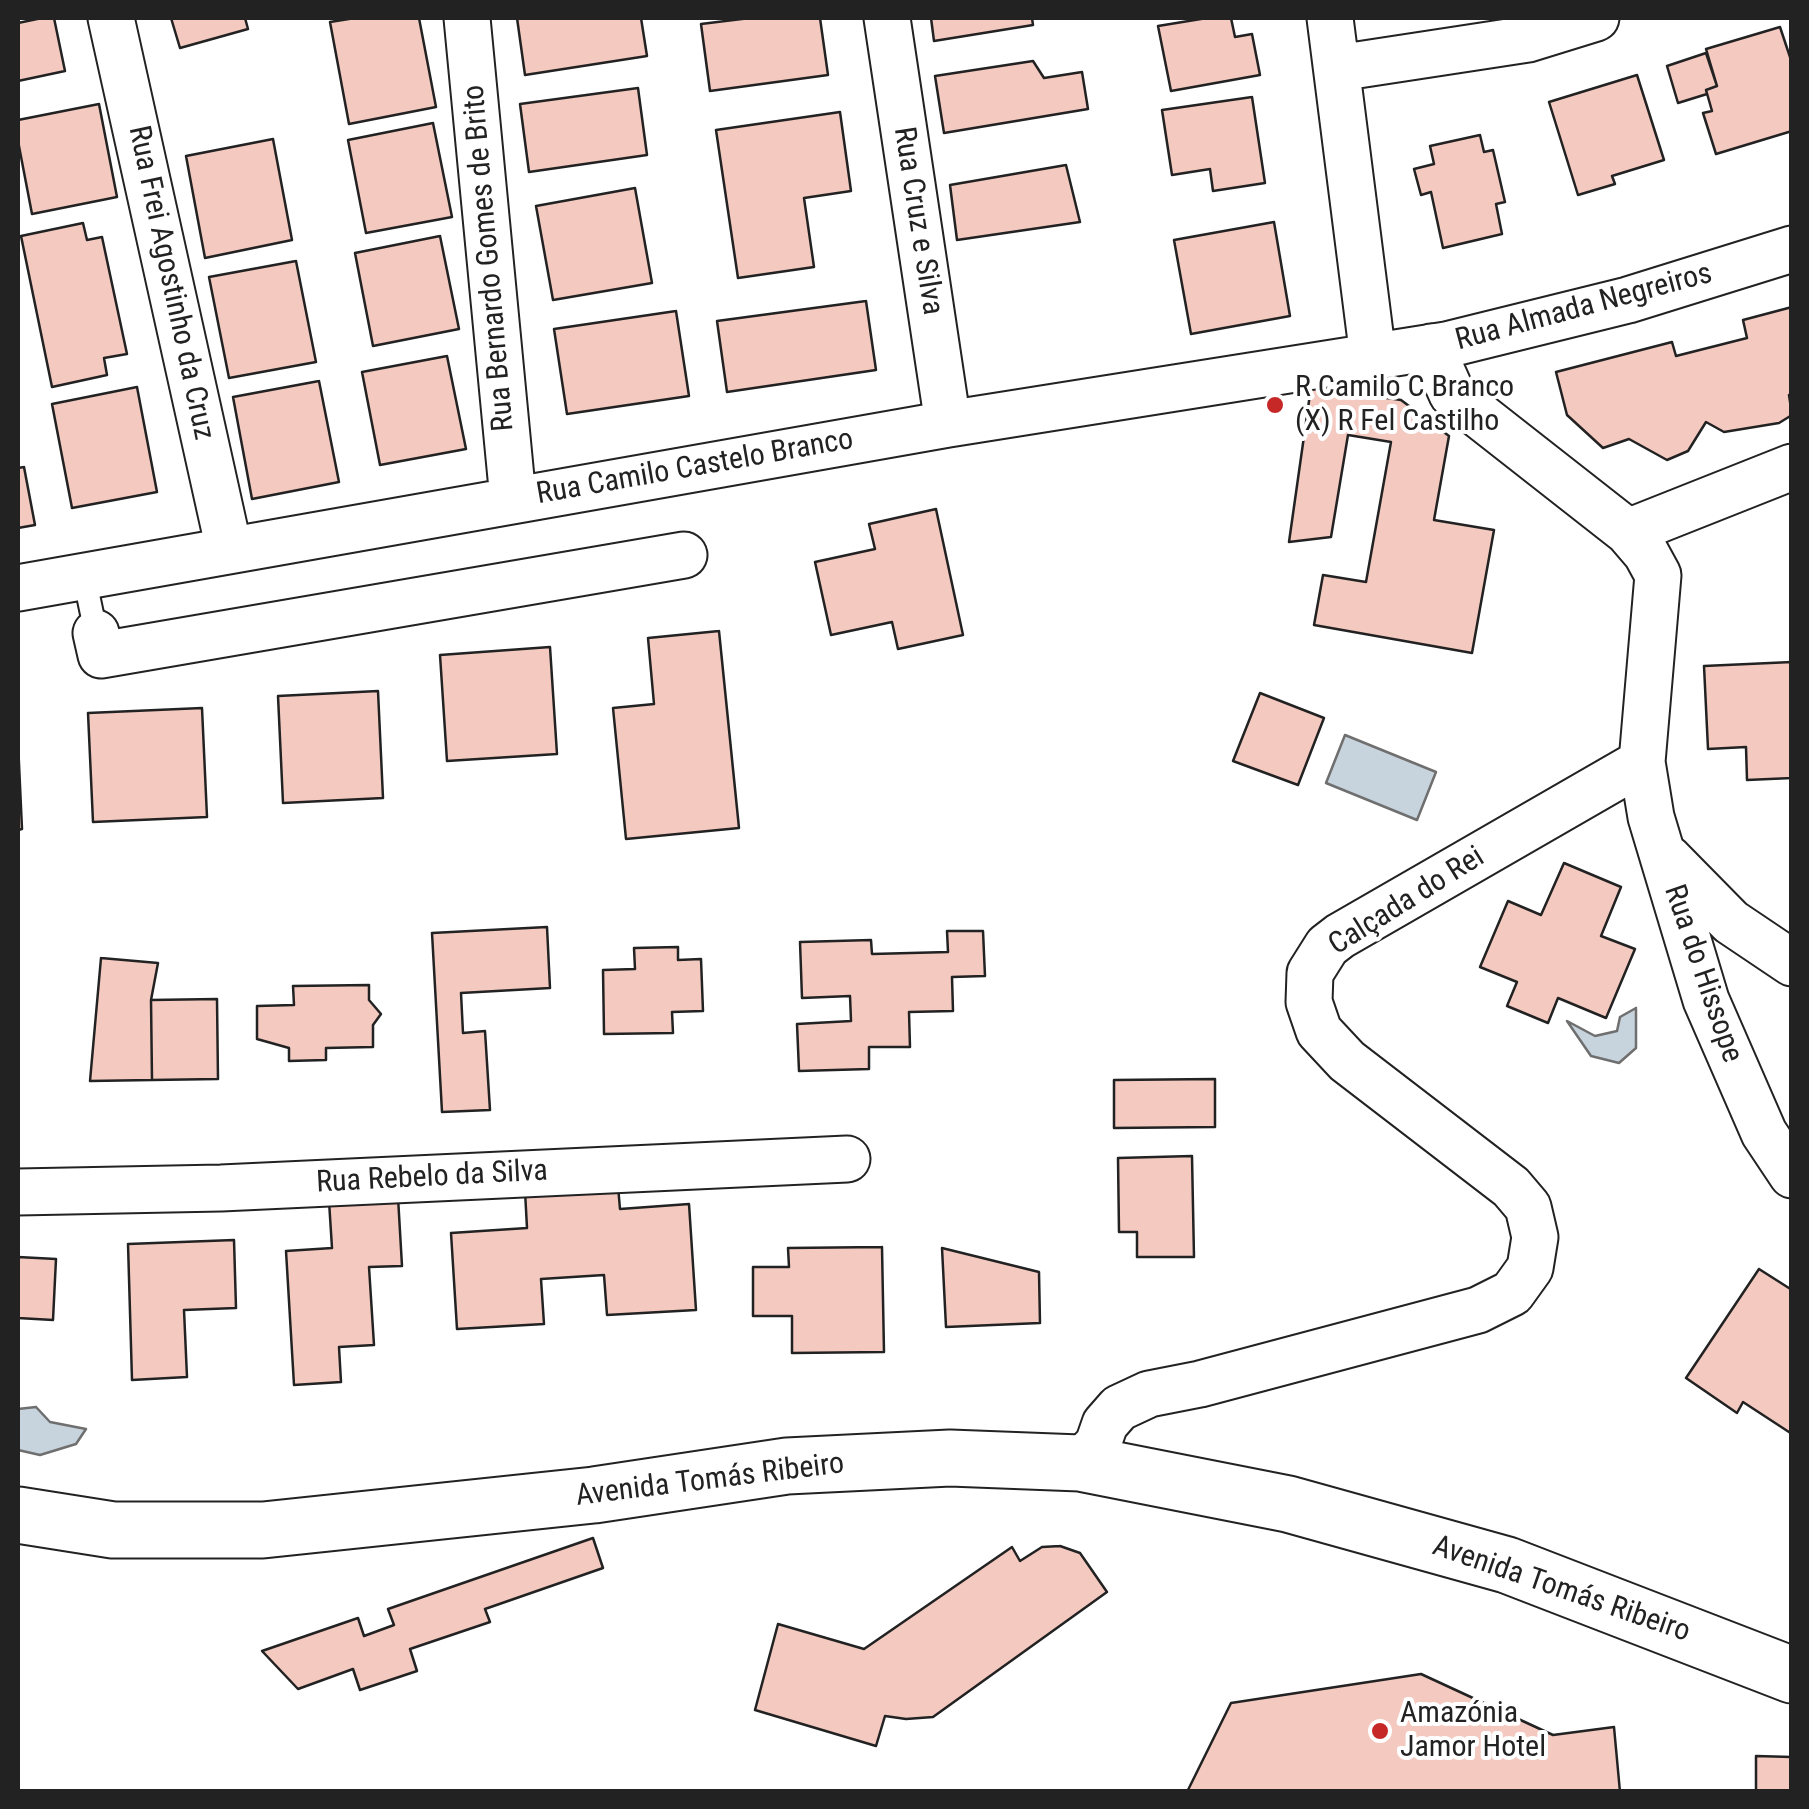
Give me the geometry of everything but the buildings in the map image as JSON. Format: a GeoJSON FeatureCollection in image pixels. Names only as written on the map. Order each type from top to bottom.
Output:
{"type":"FeatureCollection","features":[{"type":"Feature","properties":{"kind":"street","name":"Rua Frei Agostinho da Cruz"},"geometry":{"type":"LineString","coordinates":[[111,18],[229,549]]}},
{"type":"Feature","properties":{"kind":"street","name":"Rua Bernardo Gomes de Brito"},"geometry":{"type":"LineString","coordinates":[[468,18],[513,499]]}},
{"type":"Feature","properties":{"kind":"street","name":"Rua Cruz e Silva"},"geometry":{"type":"LineString","coordinates":[[886,18],[948,424]]}},
{"type":"Feature","properties":{"kind":"street"},"geometry":{"type":"LineString","coordinates":[[1330,18],[1374,357]]}},
{"type":"Feature","properties":{"kind":"street"},"geometry":{"type":"LineString","coordinates":[[1338,68],[1528,39],[1596,18]]}},
{"type":"Feature","properties":{"kind":"street","name":"Rua Almada Negreiros"},"geometry":{"type":"LineString","coordinates":[[1374,357],[1431,348],[1628,300],[1792,249]]}},
{"type":"Feature","properties":{"kind":"street"},"geometry":{"type":"LineString","coordinates":[[1431,348],[1452,394],[1628,532],[1658,575],[1642,762]]}},
{"type":"Feature","properties":{"kind":"street","name":"Rua Camilo Castelo Branco"},"geometry":{"type":"LineString","coordinates":[[18,588],[948,424],[1374,357]]}},
{"type":"Feature","properties":{"kind":"street"},"geometry":{"type":"LineString","coordinates":[[1628,532],[1792,467]]}},
{"type":"Feature","properties":{"kind":"street"},"geometry":{"type":"LineString","coordinates":[[96,633],[100,654],[684,555]]}},
{"type":"Feature","properties":{"kind":"street","name":"Rua do Hissope"},"geometry":{"type":"LineString","coordinates":[[1642,762],[1650,817],[1706,1000],[1764,1133],[1792,1175]]}},
{"type":"Feature","properties":{"kind":"street","name":"Calçada do Rei"},"geometry":{"type":"LineString","coordinates":[[1080,1463],[1098,1444],[1105,1424],[1120,1408],[1149,1394],[1478,1310],[1512,1293],[1530,1268],[1534,1253],[1535,1237],[1528,1207],[1511,1187],[1346,1061],[1319,1031],[1309,1002],[1310,973],[1327,946],[1340,936],[1642,762]]}},
{"type":"Feature","properties":{"kind":"street"},"geometry":{"type":"LineString","coordinates":[[1660,848],[1695,889],[1731,922],[1792,963]]}},
{"type":"Feature","properties":{"kind":"street","name":"Rua Rebelo da Silva"},"geometry":{"type":"LineString","coordinates":[[18,1192],[221,1188],[847,1158]]}},
{"type":"Feature","properties":{"kind":"street","name":"Avenida Tomás Ribeiro"},"geometry":{"type":"LineString","coordinates":[[18,1515],[113,1530],[263,1530],[594,1495],[787,1466],[950,1458],[1080,1463],[1288,1504],[1506,1564],[1792,1675]]}},
{"type":"Feature","properties":{"kind":"lane"},"geometry":{"type":"LineString","coordinates":[[84,576],[96,633]]}},
{"type":"Feature","properties":{"kind":"shaded area"},"geometry":{"type":"Polygon","coordinates":[[[1345,735],[1436,772],[1417,820],[1326,783],[1345,735]]]}},
{"type":"Feature","properties":{"kind":"shaded area"},"geometry":{"type":"Polygon","coordinates":[[[1636,1008],[1636,1048],[1619,1063],[1591,1056],[1567,1021],[1595,1036],[1617,1031],[1620,1017],[1636,1008]]]}},
{"type":"Feature","properties":{"kind":"shaded area"},"geometry":{"type":"Polygon","coordinates":[[[36,1407],[50,1422],[86,1429],[76,1444],[40,1455],[18,1450],[18,1409],[36,1407]]]}},
{"type":"Feature","properties":{"kind":"place","name":"R Camilo C Branco (X) R Fel Castilho"},"geometry":{"type":"Point","coordinates":[1275,405]}},
{"type":"Feature","properties":{"kind":"place","name":"Amazónia Jamor Hotel"},"geometry":{"type":"Point","coordinates":[1380,1731]}}]}
